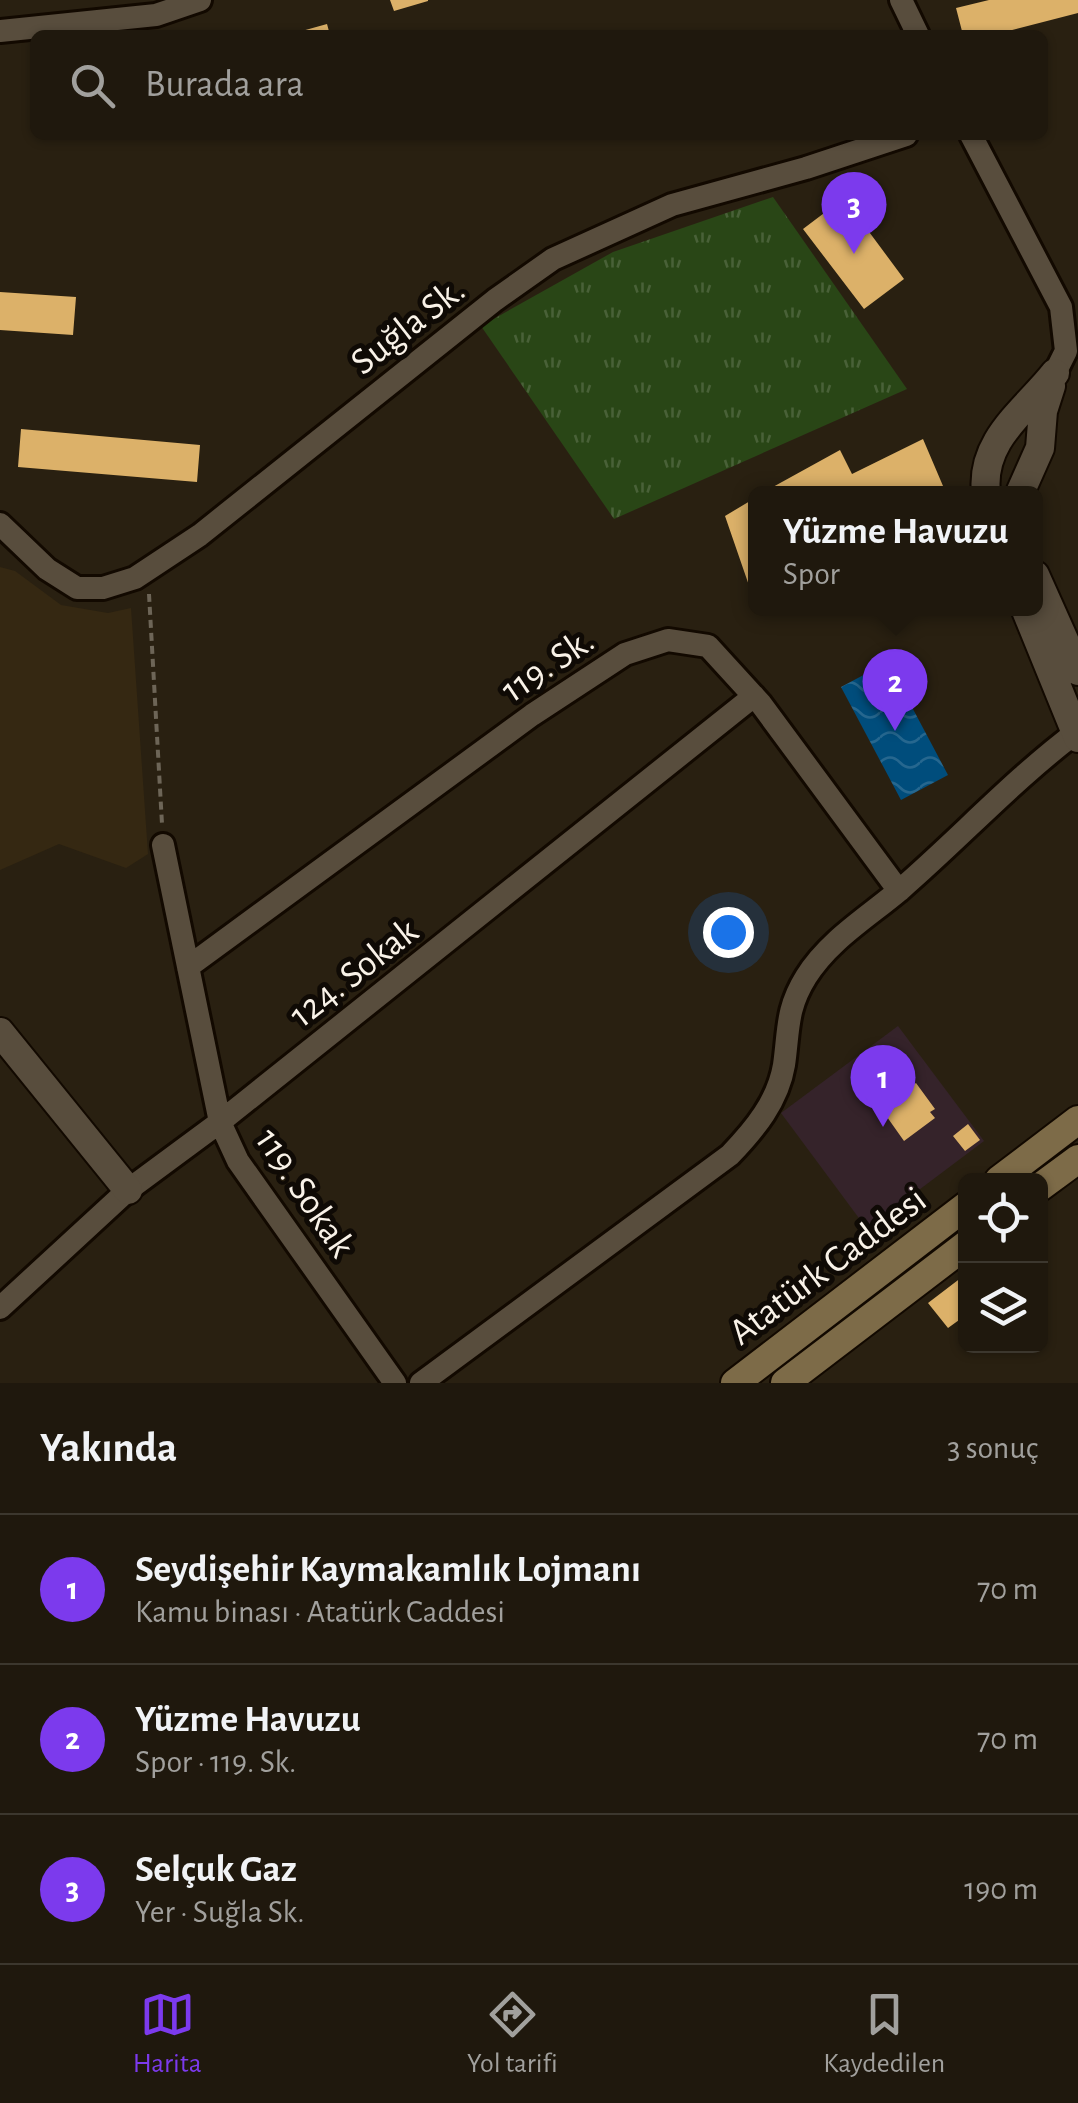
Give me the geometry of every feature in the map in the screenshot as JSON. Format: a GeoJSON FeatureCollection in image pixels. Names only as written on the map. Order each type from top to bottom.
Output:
{"type":"FeatureCollection","features":[{"type":"Feature","properties":{"kind":"main road"},"geometry":{"type":"LineString","coordinates":[[1008,1173],[1078,1120]]}},
{"type":"Feature","properties":{"kind":"main road"},"geometry":{"type":"LineString","coordinates":[[1048,1182],[1078,1159]]}},
{"type":"Feature","properties":{"kind":"main road","name":"Atatürk Caddesi"},"geometry":{"type":"LineString","coordinates":[[734,1383],[958,1212]]}},
{"type":"Feature","properties":{"kind":"main road","name":"Atatürk Caddesi"},"geometry":{"type":"LineString","coordinates":[[786,1383],[958,1251]]}},
{"type":"Feature","properties":{"kind":"street"},"geometry":{"type":"LineString","coordinates":[[0,30],[156,14],[200,0]]}},
{"type":"Feature","properties":{"kind":"street"},"geometry":{"type":"LineString","coordinates":[[901,0],[916,30]]}},
{"type":"Feature","properties":{"kind":"street","name":"Suğla Sk."},"geometry":{"type":"LineString","coordinates":[[0,524],[47,569],[78,588],[103,588],[135,578],[200,535],[482,310],[554,259],[672,205],[891,140]]}},
{"type":"Feature","properties":{"kind":"street"},"geometry":{"type":"LineString","coordinates":[[974,140],[1061,307],[1066,350],[1043,411],[1040,448],[1023,486]]}},
{"type":"Feature","properties":{"kind":"street"},"geometry":{"type":"LineString","coordinates":[[985,486],[992,446],[1006,425],[1056,373]]}},
{"type":"Feature","properties":{"kind":"street"},"geometry":{"type":"LineString","coordinates":[[1043,593],[1078,671]]}},
{"type":"Feature","properties":{"kind":"street"},"geometry":{"type":"LineString","coordinates":[[421,1383],[730,1155],[772,1103],[784,1066],[789,1014],[808,973],[849,930],[899,891],[1077,734],[1028,616]]}},
{"type":"Feature","properties":{"kind":"street","name":"119. Sk."},"geometry":{"type":"LineString","coordinates":[[188,967],[532,715],[624,654],[668,640],[708,646],[754,696],[899,891]]}},
{"type":"Feature","properties":{"kind":"street","name":"124. Sokak"},"geometry":{"type":"LineString","coordinates":[[0,1308],[128,1190],[220,1122],[754,696]]}},
{"type":"Feature","properties":{"kind":"street","name":"119. Sokak"},"geometry":{"type":"LineString","coordinates":[[163,846],[220,1122],[238,1160],[395,1383]]}},
{"type":"Feature","properties":{"kind":"street"},"geometry":{"type":"LineString","coordinates":[[0,1032],[128,1190]]}},
{"type":"Feature","properties":{"kind":"path"},"geometry":{"type":"LineString","coordinates":[[148,570],[163,846]]}},
{"type":"Feature","properties":{"kind":"shaded area"},"geometry":{"type":"Polygon","coordinates":[[[0,567],[15,571],[61,605],[108,613],[131,608],[148,854],[126,868],[59,844],[0,870],[0,567]]]}},
{"type":"Feature","properties":{"kind":"shaded area"},"geometry":{"type":"Polygon","coordinates":[[[898,1026],[984,1141],[867,1229],[781,1113],[898,1026]]]}},
{"type":"Feature","properties":{"kind":"green space"},"geometry":{"type":"Polygon","coordinates":[[[773,197],[907,389],[614,519],[481,326],[613,252],[773,197]]]}},
{"type":"Feature","properties":{"kind":"water"},"geometry":{"type":"Polygon","coordinates":[[[888,662],[948,775],[901,800],[841,687],[888,662]]]}},
{"type":"Feature","properties":{"kind":"building"},"geometry":{"type":"Polygon","coordinates":[[[390,0],[428,0],[428,1],[394,11],[390,0]]]}},
{"type":"Feature","properties":{"kind":"building"},"geometry":{"type":"Polygon","coordinates":[[[989,0],[1078,0],[1078,13],[1012,30],[962,30],[956,8],[989,0]]]}},
{"type":"Feature","properties":{"kind":"building"},"geometry":{"type":"Polygon","coordinates":[[[327,24],[329,30],[305,30],[327,24]]]}},
{"type":"Feature","properties":{"kind":"building"},"geometry":{"type":"Polygon","coordinates":[[[844,198],[904,279],[864,309],[803,229],[844,198]]]}},
{"type":"Feature","properties":{"kind":"building"},"geometry":{"type":"Polygon","coordinates":[[[0,292],[76,297],[73,335],[0,330],[0,292]]]}},
{"type":"Feature","properties":{"kind":"building"},"geometry":{"type":"Polygon","coordinates":[[[21,429],[200,445],[197,482],[18,467],[21,429]]]}},
{"type":"Feature","properties":{"kind":"building"},"geometry":{"type":"Polygon","coordinates":[[[923,439],[943,486],[775,486],[840,450],[852,474],[923,439]]]}},
{"type":"Feature","properties":{"kind":"building"},"geometry":{"type":"Polygon","coordinates":[[[748,502],[748,583],[725,516],[748,502]]]}},
{"type":"Feature","properties":{"kind":"building"},"geometry":{"type":"Polygon","coordinates":[[[905,1078],[911,1086],[916,1083],[935,1109],[930,1112],[935,1118],[904,1141],[875,1100],[905,1078]]]}},
{"type":"Feature","properties":{"kind":"building"},"geometry":{"type":"Polygon","coordinates":[[[968,1124],[980,1140],[965,1151],[953,1136],[968,1124]]]}},
{"type":"Feature","properties":{"kind":"building"},"geometry":{"type":"Polygon","coordinates":[[[958,1280],[958,1321],[948,1328],[928,1303],[958,1280]]]}},
{"type":"Feature","properties":{"kind":"place","name":"Selçuk Gaz"},"geometry":{"type":"Point","coordinates":[854,254]}},
{"type":"Feature","properties":{"kind":"place","name":"Yüzme Havuzu"},"geometry":{"type":"Point","coordinates":[895,731]}},
{"type":"Feature","properties":{"kind":"place","name":"Seydişehir Kaymakamlık Lojmanı"},"geometry":{"type":"Point","coordinates":[883,1127]}}]}
